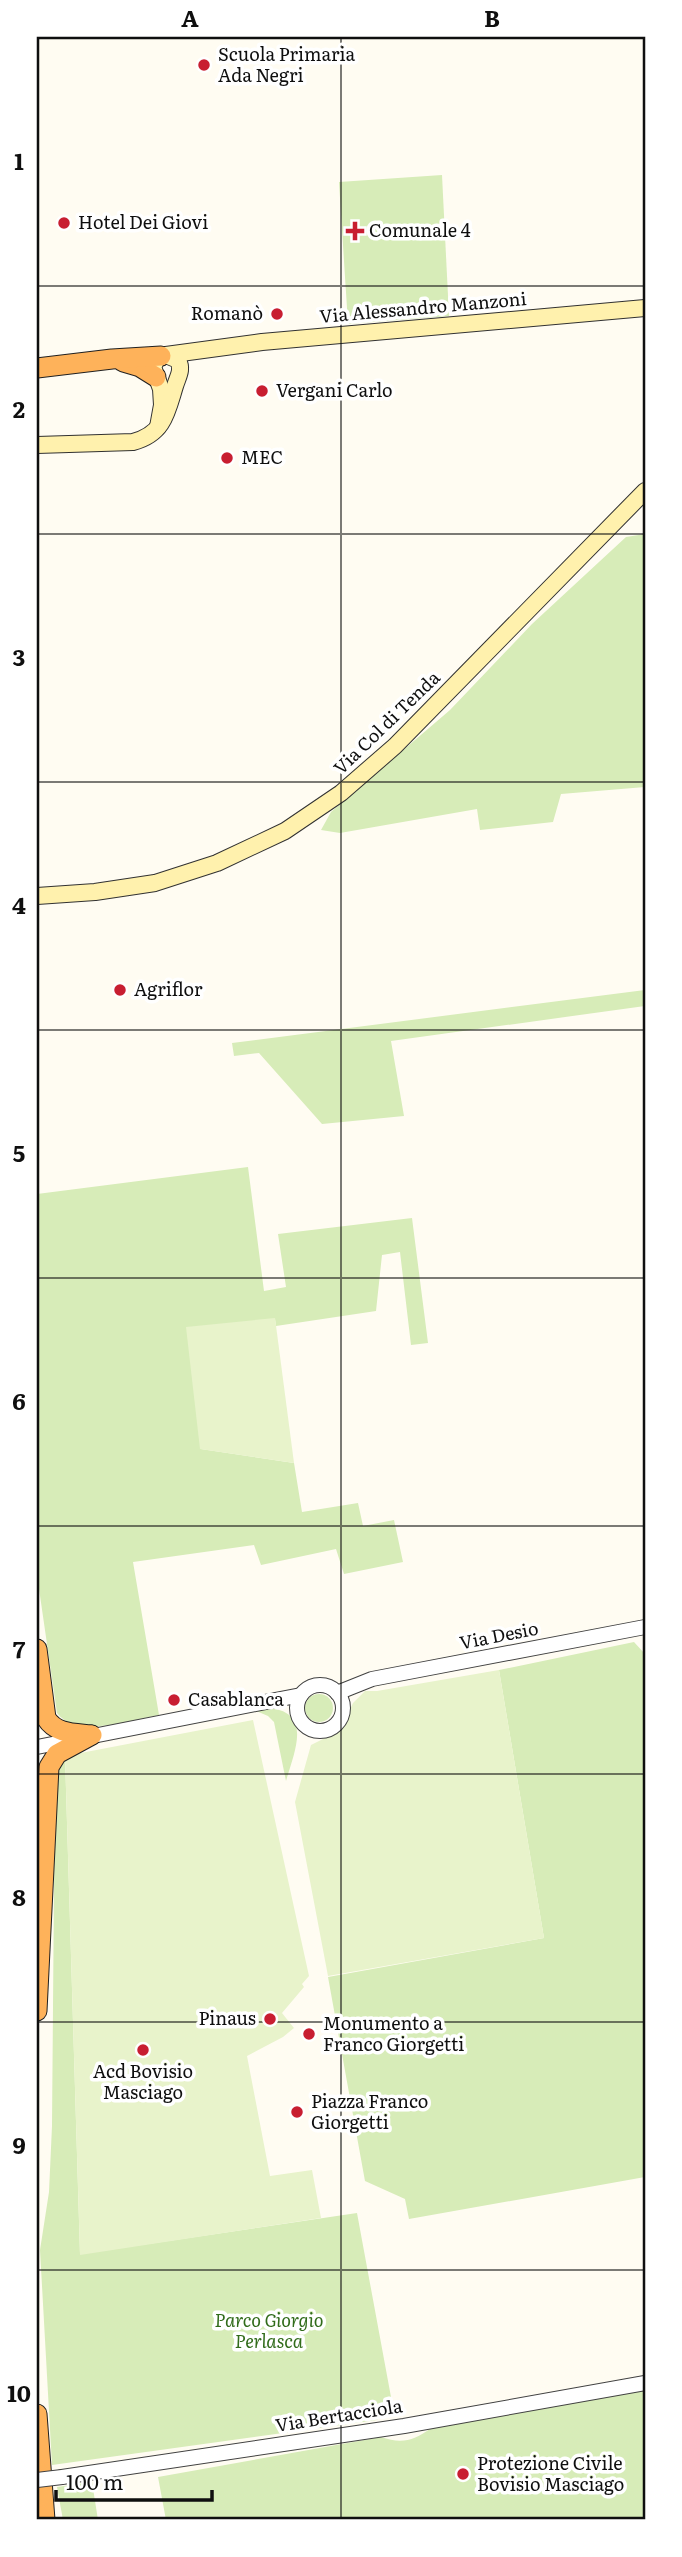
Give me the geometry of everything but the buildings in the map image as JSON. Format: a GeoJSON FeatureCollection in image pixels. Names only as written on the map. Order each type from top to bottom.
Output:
{"type":"FeatureCollection","features":[{"type":"Feature","properties":{"kind":"highway"},"geometry":{"type":"LineString","coordinates":[[37,368],[163,356]]}},
{"type":"Feature","properties":{"kind":"highway"},"geometry":{"type":"LineString","coordinates":[[112,359],[140,367],[156,377]]}},
{"type":"Feature","properties":{"kind":"highway"},"geometry":{"type":"LineString","coordinates":[[37,1649],[47,1718],[51,1726],[59,1731],[92,1735]]}},
{"type":"Feature","properties":{"kind":"highway"},"geometry":{"type":"LineString","coordinates":[[37,2011],[49,1767],[57,1754],[92,1735]]}},
{"type":"Feature","properties":{"kind":"highway"},"geometry":{"type":"LineString","coordinates":[[37,2414],[45,2520]]}},
{"type":"Feature","properties":{"kind":"main road","name":"Via Alessandro Manzoni"},"geometry":{"type":"LineString","coordinates":[[163,356],[205,349],[645,307]]}},
{"type":"Feature","properties":{"kind":"main road"},"geometry":{"type":"LineString","coordinates":[[156,377],[167,383],[192,356],[205,349]]}},
{"type":"Feature","properties":{"kind":"main road"},"geometry":{"type":"LineString","coordinates":[[37,445],[133,442],[142,439],[158,427],[169,412],[179,372],[174,357],[163,356],[154,364],[161,388],[162,405],[158,427]]}},
{"type":"Feature","properties":{"kind":"main road","name":"Via Col di Tenda"},"geometry":{"type":"LineString","coordinates":[[629,506],[645,482]]}},
{"type":"Feature","properties":{"kind":"main road","name":"Via Col di Tenda"},"geometry":{"type":"LineString","coordinates":[[37,896],[95,892],[155,883],[217,863],[285,831],[341,793],[395,746],[645,491]]}},
{"type":"Feature","properties":{"kind":"street","name":"Via Desio"},"geometry":{"type":"LineString","coordinates":[[340,1699],[372,1679],[645,1627]]}},
{"type":"Feature","properties":{"kind":"street"},"geometry":{"type":"LineString","coordinates":[[323,1685],[340,1699],[339,1721],[326,1730],[310,1729],[304,1724],[297,1710],[307,1689],[323,1685]]}},
{"type":"Feature","properties":{"kind":"street"},"geometry":{"type":"LineString","coordinates":[[39,1746],[302,1695]]}},
{"type":"Feature","properties":{"kind":"street"},"geometry":{"type":"LineString","coordinates":[[269,1702],[297,1710]]}},
{"type":"Feature","properties":{"kind":"street","name":"Via Bertacciola"},"geometry":{"type":"LineString","coordinates":[[37,2480],[404,2426],[645,2383]]}},
{"type":"Feature","properties":{"kind":"green space"},"geometry":{"type":"Polygon","coordinates":[[[442,175],[449,316],[348,324],[339,182],[442,175]]]}},
{"type":"Feature","properties":{"kind":"green space"},"geometry":{"type":"Polygon","coordinates":[[[645,534],[645,787],[561,794],[553,822],[480,830],[477,809],[340,833],[321,830],[331,812],[450,710],[532,624],[626,537],[645,534]]]}},
{"type":"Feature","properties":{"kind":"green space"},"geometry":{"type":"Polygon","coordinates":[[[645,990],[645,1006],[391,1041],[404,1116],[322,1124],[259,1053],[234,1056],[232,1043],[645,990]]]}},
{"type":"Feature","properties":{"kind":"green space"},"geometry":{"type":"Polygon","coordinates":[[[248,1167],[264,1291],[286,1287],[278,1234],[412,1218],[428,1343],[411,1345],[400,1252],[382,1255],[376,1311],[276,1326],[275,1319],[201,1449],[294,1463],[302,1512],[358,1503],[363,1526],[394,1520],[403,1562],[344,1574],[336,1549],[261,1565],[254,1545],[133,1562],[159,1715],[105,1726],[77,1725],[66,1721],[57,1713],[37,1575],[37,1194],[248,1167]]]}},
{"type":"Feature","properties":{"kind":"green space"},"geometry":{"type":"Polygon","coordinates":[[[275,1318],[294,1463],[200,1449],[186,1327],[275,1318]]]}},
{"type":"Feature","properties":{"kind":"green space"},"geometry":{"type":"Polygon","coordinates":[[[634,1642],[645,1654],[645,2177],[409,2219],[405,2199],[365,2181],[328,1977],[544,1938],[499,1670],[634,1642]]]}},
{"type":"Feature","properties":{"kind":"green space"},"geometry":{"type":"Polygon","coordinates":[[[499,1670],[544,1938],[328,1976],[295,1802],[311,1745],[342,1726],[353,1703],[365,1691],[499,1670]]]}},
{"type":"Feature","properties":{"kind":"green space"},"geometry":{"type":"Polygon","coordinates":[[[319,1694],[329,1698],[333,1708],[329,1718],[319,1722],[309,1718],[305,1708],[309,1698],[319,1694]]]}},
{"type":"Feature","properties":{"kind":"green space"},"geometry":{"type":"Polygon","coordinates":[[[254,1710],[280,1710],[290,1715],[295,1723],[296,1745],[286,1781],[274,1722],[254,1710]]]}},
{"type":"Feature","properties":{"kind":"green space"},"geometry":{"type":"Polygon","coordinates":[[[253,1720],[309,1976],[302,1984],[304,1987],[282,2013],[294,2028],[283,2037],[247,2056],[270,2176],[312,2170],[321,2218],[80,2255],[65,1756],[253,1720]]]}},
{"type":"Feature","properties":{"kind":"green space","name":"Parco Giorgio Perlasca"},"geometry":{"type":"Polygon","coordinates":[[[65,1756],[80,2254],[357,2213],[391,2397],[389,2411],[377,2420],[52,2465],[40,2250],[49,2192],[52,2126],[55,1769],[65,1756]]]}},
{"type":"Feature","properties":{"kind":"green space"},"geometry":{"type":"Polygon","coordinates":[[[645,2390],[645,2520],[166,2520],[158,2477],[381,2437],[407,2440],[431,2428],[645,2390]]]}},
{"type":"Feature","properties":{"kind":"green space"},"geometry":{"type":"Polygon","coordinates":[[[92,2482],[98,2520],[63,2520],[57,2487],[92,2482]]]}},
{"type":"Feature","properties":{"kind":"place","name":"Scuola Primaria Ada Negri"},"geometry":{"type":"Point","coordinates":[204,65]}},
{"type":"Feature","properties":{"kind":"place","name":"Hotel Dei Giovi"},"geometry":{"type":"Point","coordinates":[64,223]}},
{"type":"Feature","properties":{"kind":"place","name":"Comunale 4"},"geometry":{"type":"Point","coordinates":[355,231]}},
{"type":"Feature","properties":{"kind":"place","name":"Romanò"},"geometry":{"type":"Point","coordinates":[277,314]}},
{"type":"Feature","properties":{"kind":"place","name":"Vergani Carlo"},"geometry":{"type":"Point","coordinates":[262,391]}},
{"type":"Feature","properties":{"kind":"place","name":"MEC"},"geometry":{"type":"Point","coordinates":[227,458]}},
{"type":"Feature","properties":{"kind":"place","name":"Agriflor"},"geometry":{"type":"Point","coordinates":[120,990]}},
{"type":"Feature","properties":{"kind":"place","name":"Casablanca"},"geometry":{"type":"Point","coordinates":[174,1700]}},
{"type":"Feature","properties":{"kind":"place","name":"Pinaus"},"geometry":{"type":"Point","coordinates":[270,2019]}},
{"type":"Feature","properties":{"kind":"place","name":"Monumento a Franco Giorgetti"},"geometry":{"type":"Point","coordinates":[309,2034]}},
{"type":"Feature","properties":{"kind":"place","name":"Acd Bovisio Masciago"},"geometry":{"type":"Point","coordinates":[143,2050]}},
{"type":"Feature","properties":{"kind":"place","name":"Piazza Franco Giorgetti"},"geometry":{"type":"Point","coordinates":[297,2112]}},
{"type":"Feature","properties":{"kind":"place","name":"Protezione Civile Bovisio Masciago"},"geometry":{"type":"Point","coordinates":[463,2474]}}]}
